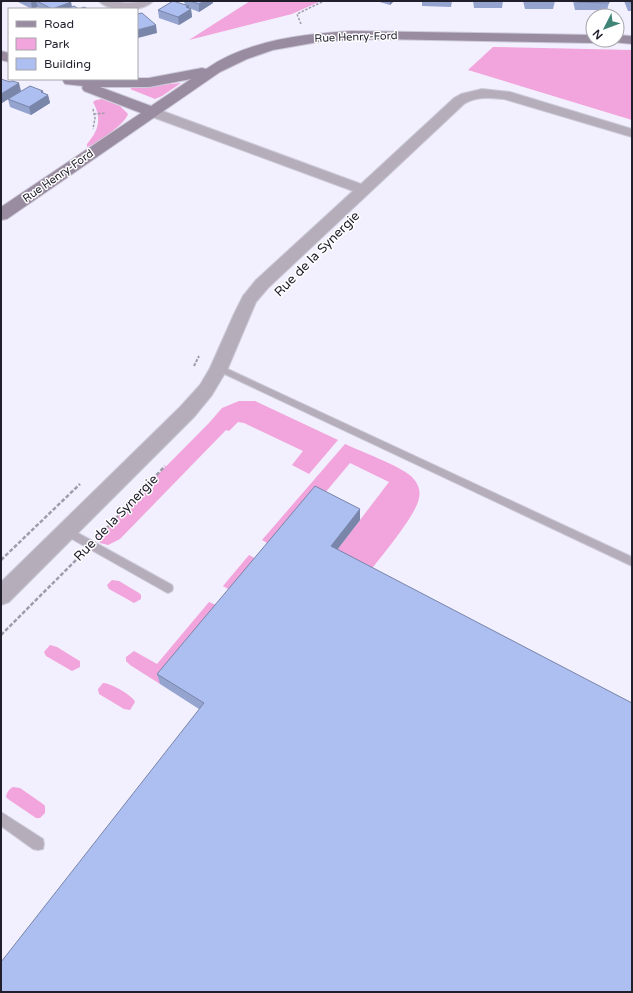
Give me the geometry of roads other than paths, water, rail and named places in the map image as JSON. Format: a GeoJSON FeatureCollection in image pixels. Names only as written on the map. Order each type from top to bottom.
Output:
{"type":"FeatureCollection","features":[{"type":"Feature","properties":{"kind":"street"},"geometry":{"type":"LineString","coordinates":[[105,1],[116,6],[129,7],[147,1]]}},
{"type":"Feature","properties":{"kind":"street","name":"Rue Henry-Ford"},"geometry":{"type":"LineString","coordinates":[[1,216],[215,69],[238,58],[276,46],[307,39],[346,35],[585,39]]}},
{"type":"Feature","properties":{"kind":"street"},"geometry":{"type":"LineString","coordinates":[[67,80],[116,84],[141,83],[167,80],[215,69]]}},
{"type":"Feature","properties":{"kind":"street"},"geometry":{"type":"LineString","coordinates":[[67,80],[364,190]]}},
{"type":"Feature","properties":{"kind":"street","name":"Rue de la Synergie"},"geometry":{"type":"LineString","coordinates":[[1,596],[187,412],[206,390],[219,368],[249,300],[262,284],[459,102],[473,94],[492,93],[519,98],[632,133]]}},
{"type":"Feature","properties":{"kind":"lane"},"geometry":{"type":"LineString","coordinates":[[219,368],[632,562]]}},
{"type":"Feature","properties":{"kind":"lane"},"geometry":{"type":"LineString","coordinates":[[67,531],[168,588]]}},
{"type":"Feature","properties":{"kind":"lane"},"geometry":{"type":"LineString","coordinates":[[1,818],[38,844]]}}]}
